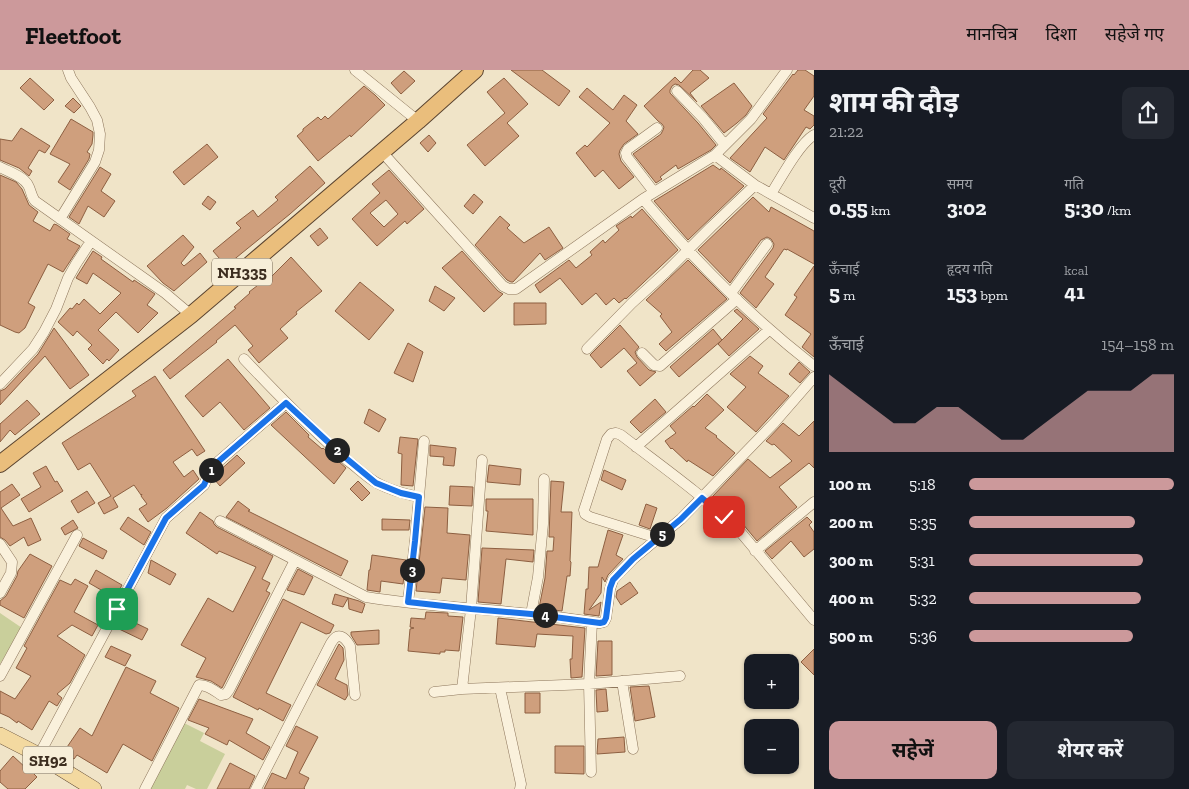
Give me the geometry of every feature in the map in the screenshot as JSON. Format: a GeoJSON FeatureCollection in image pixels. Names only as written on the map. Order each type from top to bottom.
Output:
{"type":"FeatureCollection","features":[{"type":"Feature","properties":{"kind":"highway","name":"NH335"},"geometry":{"type":"LineString","coordinates":[[0,464],[191,315],[475,70]]}},
{"type":"Feature","properties":{"kind":"main road","name":"SH92"},"geometry":{"type":"LineString","coordinates":[[0,735],[39,755],[94,789]]}},
{"type":"Feature","properties":{"kind":"street"},"geometry":{"type":"LineString","coordinates":[[60,219],[95,162],[99,150],[100,134],[97,120],[68,70]]}},
{"type":"Feature","properties":{"kind":"street"},"geometry":{"type":"LineString","coordinates":[[356,70],[418,121]]}},
{"type":"Feature","properties":{"kind":"street"},"geometry":{"type":"LineString","coordinates":[[382,152],[503,286],[509,289],[516,289],[643,199],[715,154],[751,119],[787,70]]}},
{"type":"Feature","properties":{"kind":"street"},"geometry":{"type":"LineString","coordinates":[[677,91],[725,145]]}},
{"type":"Feature","properties":{"kind":"street"},"geometry":{"type":"LineString","coordinates":[[654,192],[627,157],[626,153],[628,148],[657,128]]}},
{"type":"Feature","properties":{"kind":"street"},"geometry":{"type":"LineString","coordinates":[[771,194],[800,149],[814,135]]}},
{"type":"Feature","properties":{"kind":"street"},"geometry":{"type":"LineString","coordinates":[[715,154],[755,185],[814,218]]}},
{"type":"Feature","properties":{"kind":"street"},"geometry":{"type":"LineString","coordinates":[[0,167],[24,180],[35,201],[165,293],[191,315]]}},
{"type":"Feature","properties":{"kind":"street"},"geometry":{"type":"LineString","coordinates":[[588,349],[632,303],[755,185]]}},
{"type":"Feature","properties":{"kind":"street"},"geometry":{"type":"LineString","coordinates":[[643,199],[688,250],[734,296],[769,330],[814,366]]}},
{"type":"Feature","properties":{"kind":"street"},"geometry":{"type":"LineString","coordinates":[[0,384],[33,348],[44,332],[72,271],[91,241]]}},
{"type":"Feature","properties":{"kind":"street"},"geometry":{"type":"LineString","coordinates":[[642,353],[654,365],[660,366],[734,296],[768,244]]}},
{"type":"Feature","properties":{"kind":"street"},"geometry":{"type":"LineString","coordinates":[[636,446],[769,330]]}},
{"type":"Feature","properties":{"kind":"street"},"geometry":{"type":"LineString","coordinates":[[244,358],[286,403],[341,454],[376,483],[401,493],[419,497]]}},
{"type":"Feature","properties":{"kind":"street"},"geometry":{"type":"LineString","coordinates":[[220,520],[366,597],[604,622],[613,580],[633,559],[681,519],[702,498],[775,422],[814,377]]}},
{"type":"Feature","properties":{"kind":"street"},"geometry":{"type":"LineString","coordinates":[[39,755],[166,518],[204,485],[212,467],[286,403]]}},
{"type":"Feature","properties":{"kind":"street"},"geometry":{"type":"LineString","coordinates":[[657,538],[585,514],[584,510],[607,439],[611,434],[621,435],[636,446],[702,498],[736,528],[814,620]]}},
{"type":"Feature","properties":{"kind":"street"},"geometry":{"type":"LineString","coordinates":[[408,602],[424,441]]}},
{"type":"Feature","properties":{"kind":"street"},"geometry":{"type":"LineString","coordinates":[[462,689],[471,609],[482,460]]}},
{"type":"Feature","properties":{"kind":"street"},"geometry":{"type":"LineString","coordinates":[[531,614],[538,577],[544,478]]}},
{"type":"Feature","properties":{"kind":"street"},"geometry":{"type":"LineString","coordinates":[[755,551],[814,502]]}},
{"type":"Feature","properties":{"kind":"street"},"geometry":{"type":"LineString","coordinates":[[0,676],[77,535]]}},
{"type":"Feature","properties":{"kind":"street"},"geometry":{"type":"LineString","coordinates":[[0,544],[12,562],[11,572],[0,593]]}},
{"type":"Feature","properties":{"kind":"street"},"geometry":{"type":"LineString","coordinates":[[145,789],[199,685],[207,686],[221,695],[226,694],[229,690],[295,560]]}},
{"type":"Feature","properties":{"kind":"street"},"geometry":{"type":"LineString","coordinates":[[591,772],[589,684],[592,622]]}},
{"type":"Feature","properties":{"kind":"street"},"geometry":{"type":"LineString","coordinates":[[256,789],[331,643],[338,636],[347,640],[350,646],[355,695]]}},
{"type":"Feature","properties":{"kind":"street"},"geometry":{"type":"LineString","coordinates":[[434,692],[462,689],[589,684],[680,676]]}},
{"type":"Feature","properties":{"kind":"street"},"geometry":{"type":"LineString","coordinates":[[622,681],[633,749]]}},
{"type":"Feature","properties":{"kind":"street"},"geometry":{"type":"LineString","coordinates":[[500,688],[521,784],[520,789]]}},
{"type":"Feature","properties":{"kind":"green space"},"geometry":{"type":"Polygon","coordinates":[[[0,613],[22,628],[0,664],[0,613]]]}},
{"type":"Feature","properties":{"kind":"green space"},"geometry":{"type":"Polygon","coordinates":[[[184,723],[204,733],[200,741],[225,754],[207,789],[196,789],[187,785],[185,789],[149,789],[184,723]]]}},
{"type":"Feature","properties":{"kind":"building"},"geometry":{"type":"Polygon","coordinates":[[[511,70],[542,70],[570,91],[559,106],[511,70]]]}},
{"type":"Feature","properties":{"kind":"building"},"geometry":{"type":"Polygon","coordinates":[[[693,70],[700,70],[709,78],[690,93],[697,102],[679,85],[675,84],[672,86],[670,93],[716,145],[711,150],[678,169],[676,165],[660,177],[662,179],[656,183],[633,154],[661,134],[664,127],[644,106],[675,77],[681,83],[693,70]]]}},
{"type":"Feature","properties":{"kind":"building"},"geometry":{"type":"Polygon","coordinates":[[[798,70],[805,70],[814,76],[814,96],[804,110],[814,116],[814,125],[810,129],[806,127],[784,160],[765,147],[750,172],[730,158],[767,118],[763,114],[798,70]]]}},
{"type":"Feature","properties":{"kind":"building"},"geometry":{"type":"Polygon","coordinates":[[[404,71],[415,81],[401,94],[391,83],[404,71]]]}},
{"type":"Feature","properties":{"kind":"building"},"geometry":{"type":"Polygon","coordinates":[[[30,78],[54,100],[44,110],[20,88],[30,78]]]}},
{"type":"Feature","properties":{"kind":"building"},"geometry":{"type":"Polygon","coordinates":[[[504,78],[528,104],[507,123],[519,136],[485,166],[467,145],[505,113],[487,92],[504,78]]]}},
{"type":"Feature","properties":{"kind":"building"},"geometry":{"type":"Polygon","coordinates":[[[734,83],[752,106],[746,115],[724,133],[701,106],[734,83]]]}},
{"type":"Feature","properties":{"kind":"building"},"geometry":{"type":"Polygon","coordinates":[[[364,86],[385,105],[351,137],[350,135],[318,161],[297,136],[318,117],[321,120],[325,116],[328,119],[364,86]]]}},
{"type":"Feature","properties":{"kind":"building"},"geometry":{"type":"Polygon","coordinates":[[[587,88],[613,110],[624,95],[637,105],[626,121],[638,134],[624,144],[619,154],[621,161],[634,177],[619,189],[603,170],[595,177],[576,153],[585,145],[587,147],[610,123],[579,97],[587,88]]]}},
{"type":"Feature","properties":{"kind":"building"},"geometry":{"type":"Polygon","coordinates":[[[73,98],[81,106],[74,113],[65,106],[73,98]]]}},
{"type":"Feature","properties":{"kind":"building"},"geometry":{"type":"Polygon","coordinates":[[[71,119],[93,132],[93,135],[92,144],[87,152],[90,154],[89,159],[70,190],[58,182],[70,164],[50,154],[71,119]]]}},
{"type":"Feature","properties":{"kind":"building"},"geometry":{"type":"Polygon","coordinates":[[[21,128],[50,146],[45,153],[39,150],[28,168],[32,171],[29,176],[19,168],[0,160],[0,139],[12,141],[21,128]]]}},
{"type":"Feature","properties":{"kind":"building"},"geometry":{"type":"Polygon","coordinates":[[[429,135],[436,143],[428,152],[420,143],[429,135]]]}},
{"type":"Feature","properties":{"kind":"building"},"geometry":{"type":"Polygon","coordinates":[[[207,144],[218,157],[184,185],[173,172],[207,144]]]}},
{"type":"Feature","properties":{"kind":"building"},"geometry":{"type":"Polygon","coordinates":[[[713,165],[720,170],[721,168],[744,186],[688,240],[654,201],[713,165]]]}},
{"type":"Feature","properties":{"kind":"building"},"geometry":{"type":"Polygon","coordinates":[[[310,166],[325,183],[226,266],[213,251],[241,228],[236,223],[253,210],[258,217],[278,200],[275,197],[310,166]]]}},
{"type":"Feature","properties":{"kind":"building"},"geometry":{"type":"Polygon","coordinates":[[[100,167],[111,174],[101,191],[115,201],[104,217],[88,206],[79,224],[69,217],[100,167]]]}},
{"type":"Feature","properties":{"kind":"building"},"geometry":{"type":"Polygon","coordinates":[[[389,170],[424,209],[407,224],[405,221],[377,246],[352,219],[380,193],[372,184],[389,170]],[[386,200],[370,213],[384,227],[398,214],[386,200]]]}},
{"type":"Feature","properties":{"kind":"building"},"geometry":{"type":"Polygon","coordinates":[[[0,175],[16,182],[22,189],[29,205],[38,212],[33,221],[50,231],[54,224],[57,225],[70,234],[67,239],[80,246],[63,272],[48,264],[28,303],[35,307],[25,328],[19,333],[0,325],[0,175]]]}},
{"type":"Feature","properties":{"kind":"building"},"geometry":{"type":"Polygon","coordinates":[[[474,194],[483,202],[473,214],[464,206],[474,194]]]}},
{"type":"Feature","properties":{"kind":"building"},"geometry":{"type":"Polygon","coordinates":[[[208,196],[216,202],[210,210],[202,204],[208,196]]]}},
{"type":"Feature","properties":{"kind":"building"},"geometry":{"type":"Polygon","coordinates":[[[753,197],[769,212],[771,207],[814,231],[814,264],[784,249],[765,277],[774,284],[756,308],[740,293],[773,248],[774,244],[771,239],[767,237],[761,240],[730,283],[698,250],[753,197]]]}},
{"type":"Feature","properties":{"kind":"building"},"geometry":{"type":"Polygon","coordinates":[[[642,209],[678,250],[626,299],[619,303],[614,298],[606,305],[596,293],[582,305],[560,278],[540,293],[535,285],[569,260],[576,268],[592,255],[590,252],[603,240],[605,243],[619,230],[616,226],[631,216],[632,218],[642,209]]]}},
{"type":"Feature","properties":{"kind":"building"},"geometry":{"type":"Polygon","coordinates":[[[500,216],[510,225],[507,228],[524,243],[549,227],[563,248],[545,260],[540,253],[513,282],[507,280],[475,245],[500,216]]]}},
{"type":"Feature","properties":{"kind":"building"},"geometry":{"type":"Polygon","coordinates":[[[320,228],[328,238],[318,246],[310,236],[320,228]]]}},
{"type":"Feature","properties":{"kind":"building"},"geometry":{"type":"Polygon","coordinates":[[[183,235],[194,247],[181,263],[184,266],[200,253],[207,262],[174,291],[163,283],[147,266],[183,235]]]}},
{"type":"Feature","properties":{"kind":"building"},"geometry":{"type":"Polygon","coordinates":[[[93,251],[133,282],[134,280],[155,294],[147,305],[158,313],[138,333],[116,312],[98,330],[119,350],[109,361],[107,359],[103,364],[88,349],[92,345],[77,331],[73,336],[58,322],[70,308],[72,309],[77,303],[79,305],[84,299],[100,314],[121,293],[93,273],[87,284],[76,278],[93,251]]]}},
{"type":"Feature","properties":{"kind":"building"},"geometry":{"type":"Polygon","coordinates":[[[462,251],[498,291],[503,294],[484,312],[442,268],[462,251]]]}},
{"type":"Feature","properties":{"kind":"building"},"geometry":{"type":"Polygon","coordinates":[[[291,257],[322,291],[296,312],[297,314],[280,329],[288,338],[259,363],[248,350],[253,346],[235,325],[217,342],[170,379],[163,370],[236,308],[234,307],[249,292],[266,279],[268,280],[291,257]]]}},
{"type":"Feature","properties":{"kind":"building"},"geometry":{"type":"Polygon","coordinates":[[[688,260],[727,299],[666,351],[659,344],[672,332],[660,316],[662,314],[646,300],[688,260]]]}},
{"type":"Feature","properties":{"kind":"building"},"geometry":{"type":"Polygon","coordinates":[[[814,266],[814,357],[802,347],[811,334],[785,315],[797,297],[794,295],[814,266]]]}},
{"type":"Feature","properties":{"kind":"building"},"geometry":{"type":"Polygon","coordinates":[[[360,282],[394,310],[369,340],[335,311],[360,282]]]}},
{"type":"Feature","properties":{"kind":"building"},"geometry":{"type":"Polygon","coordinates":[[[435,286],[455,298],[444,311],[429,301],[435,286]]]}},
{"type":"Feature","properties":{"kind":"building"},"geometry":{"type":"Polygon","coordinates":[[[514,303],[546,303],[546,324],[514,325],[514,303]]]}},
{"type":"Feature","properties":{"kind":"building"},"geometry":{"type":"Polygon","coordinates":[[[737,309],[759,329],[729,356],[718,344],[743,319],[734,311],[737,309]]]}},
{"type":"Feature","properties":{"kind":"building"},"geometry":{"type":"Polygon","coordinates":[[[620,325],[639,347],[635,352],[637,357],[649,370],[656,372],[640,386],[627,371],[637,363],[624,348],[601,368],[590,355],[620,325]]]}},
{"type":"Feature","properties":{"kind":"building"},"geometry":{"type":"Polygon","coordinates":[[[54,328],[89,375],[70,389],[45,356],[0,405],[0,391],[5,389],[38,354],[54,328]]]}},
{"type":"Feature","properties":{"kind":"building"},"geometry":{"type":"Polygon","coordinates":[[[713,329],[722,340],[679,377],[670,367],[713,329]]]}},
{"type":"Feature","properties":{"kind":"building"},"geometry":{"type":"Polygon","coordinates":[[[408,343],[423,352],[413,382],[394,373],[408,343]]]}},
{"type":"Feature","properties":{"kind":"building"},"geometry":{"type":"Polygon","coordinates":[[[750,356],[763,366],[758,373],[789,396],[756,432],[727,407],[746,387],[730,374],[750,356]]]}},
{"type":"Feature","properties":{"kind":"building"},"geometry":{"type":"Polygon","coordinates":[[[228,359],[270,408],[244,430],[220,402],[203,417],[185,396],[228,359]]]}},
{"type":"Feature","properties":{"kind":"building"},"geometry":{"type":"Polygon","coordinates":[[[799,362],[810,372],[800,383],[789,374],[799,362]]]}},
{"type":"Feature","properties":{"kind":"building"},"geometry":{"type":"Polygon","coordinates":[[[155,376],[205,451],[197,456],[192,449],[173,462],[184,477],[193,470],[199,479],[167,508],[148,522],[139,509],[147,504],[141,496],[142,494],[134,485],[113,498],[118,507],[104,514],[98,503],[111,496],[90,463],[78,470],[62,443],[136,396],[132,391],[155,376]]]}},
{"type":"Feature","properties":{"kind":"building"},"geometry":{"type":"Polygon","coordinates":[[[707,394],[724,410],[705,428],[717,436],[735,453],[713,476],[688,460],[687,462],[671,449],[665,441],[676,433],[670,426],[707,394]]]}},
{"type":"Feature","properties":{"kind":"building"},"geometry":{"type":"Polygon","coordinates":[[[655,399],[666,412],[641,433],[630,422],[655,399]]]}},
{"type":"Feature","properties":{"kind":"building"},"geometry":{"type":"Polygon","coordinates":[[[27,400],[40,414],[15,435],[10,430],[0,442],[0,424],[27,400]]]}},
{"type":"Feature","properties":{"kind":"building"},"geometry":{"type":"Polygon","coordinates":[[[369,409],[386,419],[379,432],[364,423],[369,409]]]}},
{"type":"Feature","properties":{"kind":"building"},"geometry":{"type":"Polygon","coordinates":[[[286,412],[309,435],[308,437],[346,468],[334,484],[271,425],[286,412]]]}},
{"type":"Feature","properties":{"kind":"building"},"geometry":{"type":"Polygon","coordinates":[[[814,421],[814,468],[809,463],[779,487],[797,507],[757,541],[742,523],[712,497],[748,459],[770,478],[792,461],[774,444],[772,445],[766,441],[783,423],[799,436],[814,421]]]}},
{"type":"Feature","properties":{"kind":"building"},"geometry":{"type":"Polygon","coordinates":[[[400,437],[418,439],[413,486],[401,485],[402,454],[398,453],[400,437]]]}},
{"type":"Feature","properties":{"kind":"building"},"geometry":{"type":"Polygon","coordinates":[[[430,445],[456,448],[454,466],[443,465],[444,457],[430,456],[430,445]]]}},
{"type":"Feature","properties":{"kind":"building"},"geometry":{"type":"Polygon","coordinates":[[[237,455],[245,463],[220,486],[214,479],[217,473],[237,455]]]}},
{"type":"Feature","properties":{"kind":"building"},"geometry":{"type":"Polygon","coordinates":[[[489,465],[521,469],[520,485],[487,482],[489,465]]]}},
{"type":"Feature","properties":{"kind":"building"},"geometry":{"type":"Polygon","coordinates":[[[46,466],[55,482],[57,481],[63,491],[29,512],[21,499],[41,487],[33,473],[46,466]]]}},
{"type":"Feature","properties":{"kind":"building"},"geometry":{"type":"Polygon","coordinates":[[[604,470],[626,480],[622,490],[601,480],[604,470]]]}},
{"type":"Feature","properties":{"kind":"building"},"geometry":{"type":"Polygon","coordinates":[[[358,481],[370,493],[362,501],[350,489],[358,481]]]}},
{"type":"Feature","properties":{"kind":"building"},"geometry":{"type":"Polygon","coordinates":[[[551,481],[564,482],[561,512],[572,512],[570,576],[567,576],[562,611],[539,608],[545,578],[547,551],[553,551],[554,537],[549,537],[551,481]]]}},
{"type":"Feature","properties":{"kind":"building"},"geometry":{"type":"Polygon","coordinates":[[[12,484],[20,495],[1,508],[13,526],[31,518],[41,540],[28,546],[24,537],[10,546],[0,537],[0,492],[12,484]]]}},
{"type":"Feature","properties":{"kind":"building"},"geometry":{"type":"Polygon","coordinates":[[[450,486],[473,487],[472,506],[449,505],[450,486]]]}},
{"type":"Feature","properties":{"kind":"building"},"geometry":{"type":"Polygon","coordinates":[[[87,491],[95,503],[78,513],[71,501],[87,491]]]}},
{"type":"Feature","properties":{"kind":"building"},"geometry":{"type":"Polygon","coordinates":[[[486,499],[533,499],[533,535],[486,531],[488,511],[486,511],[486,499]]]}},
{"type":"Feature","properties":{"kind":"building"},"geometry":{"type":"Polygon","coordinates":[[[238,501],[250,510],[248,511],[348,561],[341,576],[226,517],[238,501]]]}},
{"type":"Feature","properties":{"kind":"building"},"geometry":{"type":"Polygon","coordinates":[[[646,504],[657,508],[650,529],[639,525],[646,504]]]}},
{"type":"Feature","properties":{"kind":"building"},"geometry":{"type":"Polygon","coordinates":[[[425,507],[448,508],[447,533],[470,535],[466,580],[442,578],[440,593],[416,591],[425,507]]]}},
{"type":"Feature","properties":{"kind":"building"},"geometry":{"type":"Polygon","coordinates":[[[200,512],[213,521],[217,527],[273,556],[262,579],[270,583],[266,591],[270,593],[222,688],[211,681],[196,677],[206,658],[181,645],[208,598],[233,612],[256,567],[219,551],[217,554],[186,533],[200,512]]]}},
{"type":"Feature","properties":{"kind":"building"},"geometry":{"type":"Polygon","coordinates":[[[128,517],[151,532],[144,545],[120,529],[128,517]]]}},
{"type":"Feature","properties":{"kind":"building"},"geometry":{"type":"Polygon","coordinates":[[[807,517],[812,522],[809,525],[814,532],[814,549],[804,557],[791,541],[772,559],[765,551],[807,517]]]}},
{"type":"Feature","properties":{"kind":"building"},"geometry":{"type":"Polygon","coordinates":[[[382,519],[410,520],[409,530],[382,530],[382,519]]]}},
{"type":"Feature","properties":{"kind":"building"},"geometry":{"type":"Polygon","coordinates":[[[73,520],[78,528],[65,535],[61,528],[73,520]]]}},
{"type":"Feature","properties":{"kind":"building"},"geometry":{"type":"Polygon","coordinates":[[[608,530],[623,535],[616,555],[623,559],[608,575],[605,582],[602,577],[601,593],[589,610],[601,602],[599,616],[584,614],[589,567],[598,567],[608,530]]]}},
{"type":"Feature","properties":{"kind":"building"},"geometry":{"type":"Polygon","coordinates":[[[83,538],[107,551],[103,559],[79,546],[83,538]]]}},
{"type":"Feature","properties":{"kind":"building"},"geometry":{"type":"Polygon","coordinates":[[[482,548],[534,550],[533,562],[506,559],[501,604],[478,602],[482,548]]]}},
{"type":"Feature","properties":{"kind":"building"},"geometry":{"type":"Polygon","coordinates":[[[30,554],[52,566],[24,618],[0,605],[0,601],[6,596],[18,571],[30,554]]]}},
{"type":"Feature","properties":{"kind":"building"},"geometry":{"type":"Polygon","coordinates":[[[372,555],[406,560],[403,584],[381,581],[380,592],[367,590],[372,555]]]}},
{"type":"Feature","properties":{"kind":"building"},"geometry":{"type":"Polygon","coordinates":[[[151,560],[176,574],[170,585],[148,573],[151,560]]]}},
{"type":"Feature","properties":{"kind":"building"},"geometry":{"type":"Polygon","coordinates":[[[298,569],[313,577],[304,595],[287,590],[298,569]]]}},
{"type":"Feature","properties":{"kind":"building"},"geometry":{"type":"Polygon","coordinates":[[[96,570],[122,585],[115,598],[89,583],[96,570]]]}},
{"type":"Feature","properties":{"kind":"building"},"geometry":{"type":"Polygon","coordinates":[[[75,579],[88,586],[74,612],[98,625],[92,636],[72,625],[57,636],[85,655],[70,683],[57,694],[62,698],[57,706],[49,701],[32,730],[0,713],[0,691],[15,699],[31,676],[16,668],[27,648],[24,646],[60,580],[71,585],[75,579]]]}},
{"type":"Feature","properties":{"kind":"building"},"geometry":{"type":"Polygon","coordinates":[[[630,582],[638,593],[621,605],[616,597],[617,591],[630,582]]]}},
{"type":"Feature","properties":{"kind":"building"},"geometry":{"type":"Polygon","coordinates":[[[335,594],[359,601],[365,604],[362,613],[349,609],[348,598],[343,607],[332,604],[335,594]]]}},
{"type":"Feature","properties":{"kind":"building"},"geometry":{"type":"Polygon","coordinates":[[[283,599],[334,625],[330,633],[326,634],[301,622],[266,693],[291,705],[283,721],[233,697],[283,599]]]}},
{"type":"Feature","properties":{"kind":"building"},"geometry":{"type":"Polygon","coordinates":[[[426,612],[448,613],[448,616],[463,617],[459,651],[445,650],[445,652],[440,652],[440,654],[408,651],[410,629],[414,628],[410,627],[411,618],[425,619],[426,612]]]}},
{"type":"Feature","properties":{"kind":"building"},"geometry":{"type":"Polygon","coordinates":[[[123,617],[148,629],[142,640],[117,628],[123,617]]]}},
{"type":"Feature","properties":{"kind":"building"},"geometry":{"type":"Polygon","coordinates":[[[498,618],[585,628],[582,677],[571,678],[570,659],[572,659],[573,636],[537,634],[535,647],[496,644],[498,618]]]}},
{"type":"Feature","properties":{"kind":"building"},"geometry":{"type":"Polygon","coordinates":[[[379,630],[379,644],[357,645],[351,635],[351,632],[379,630]]]}},
{"type":"Feature","properties":{"kind":"building"},"geometry":{"type":"Polygon","coordinates":[[[598,641],[612,641],[612,675],[596,676],[598,641]]]}},
{"type":"Feature","properties":{"kind":"building"},"geometry":{"type":"Polygon","coordinates":[[[339,644],[343,648],[344,660],[335,679],[347,685],[348,695],[345,700],[317,685],[339,644]]]}},
{"type":"Feature","properties":{"kind":"building"},"geometry":{"type":"Polygon","coordinates":[[[111,646],[131,655],[125,666],[105,657],[111,646]]]}},
{"type":"Feature","properties":{"kind":"building"},"geometry":{"type":"Polygon","coordinates":[[[814,649],[814,675],[801,662],[814,649]]]}},
{"type":"Feature","properties":{"kind":"building"},"geometry":{"type":"Polygon","coordinates":[[[126,667],[156,681],[150,693],[179,708],[152,761],[123,744],[107,773],[77,755],[74,759],[63,753],[80,728],[92,736],[126,667]]]}},
{"type":"Feature","properties":{"kind":"building"},"geometry":{"type":"Polygon","coordinates":[[[649,686],[655,717],[635,721],[630,687],[649,686]]]}},
{"type":"Feature","properties":{"kind":"building"},"geometry":{"type":"Polygon","coordinates":[[[606,689],[608,711],[597,712],[596,690],[606,689]]]}},
{"type":"Feature","properties":{"kind":"building"},"geometry":{"type":"Polygon","coordinates":[[[525,693],[540,693],[540,713],[525,713],[525,693]]]}},
{"type":"Feature","properties":{"kind":"building"},"geometry":{"type":"Polygon","coordinates":[[[199,699],[253,719],[246,733],[270,747],[263,760],[229,740],[227,745],[205,734],[209,728],[188,720],[199,699]]]}},
{"type":"Feature","properties":{"kind":"building"},"geometry":{"type":"Polygon","coordinates":[[[296,726],[318,737],[299,773],[309,778],[305,789],[264,789],[272,773],[286,779],[298,752],[286,746],[296,726]]]}},
{"type":"Feature","properties":{"kind":"building"},"geometry":{"type":"Polygon","coordinates":[[[624,737],[625,752],[597,754],[598,739],[624,737]]]}},
{"type":"Feature","properties":{"kind":"building"},"geometry":{"type":"Polygon","coordinates":[[[555,746],[584,746],[584,774],[555,773],[555,746]]]}},
{"type":"Feature","properties":{"kind":"building"},"geometry":{"type":"Polygon","coordinates":[[[13,756],[37,777],[25,789],[8,789],[0,782],[0,771],[13,756]]]}},
{"type":"Feature","properties":{"kind":"building"},"geometry":{"type":"Polygon","coordinates":[[[230,763],[255,776],[249,789],[217,789],[230,763]]]}},
{"type":"Feature","properties":{"kind":"route"},"geometry":{"type":"LineString","coordinates":[[117,609],[166,518],[204,485],[212,467],[286,403],[341,454],[376,483],[401,493],[419,497],[408,602],[604,622],[613,580],[633,559],[681,519],[702,498],[724,517]]}}]}
